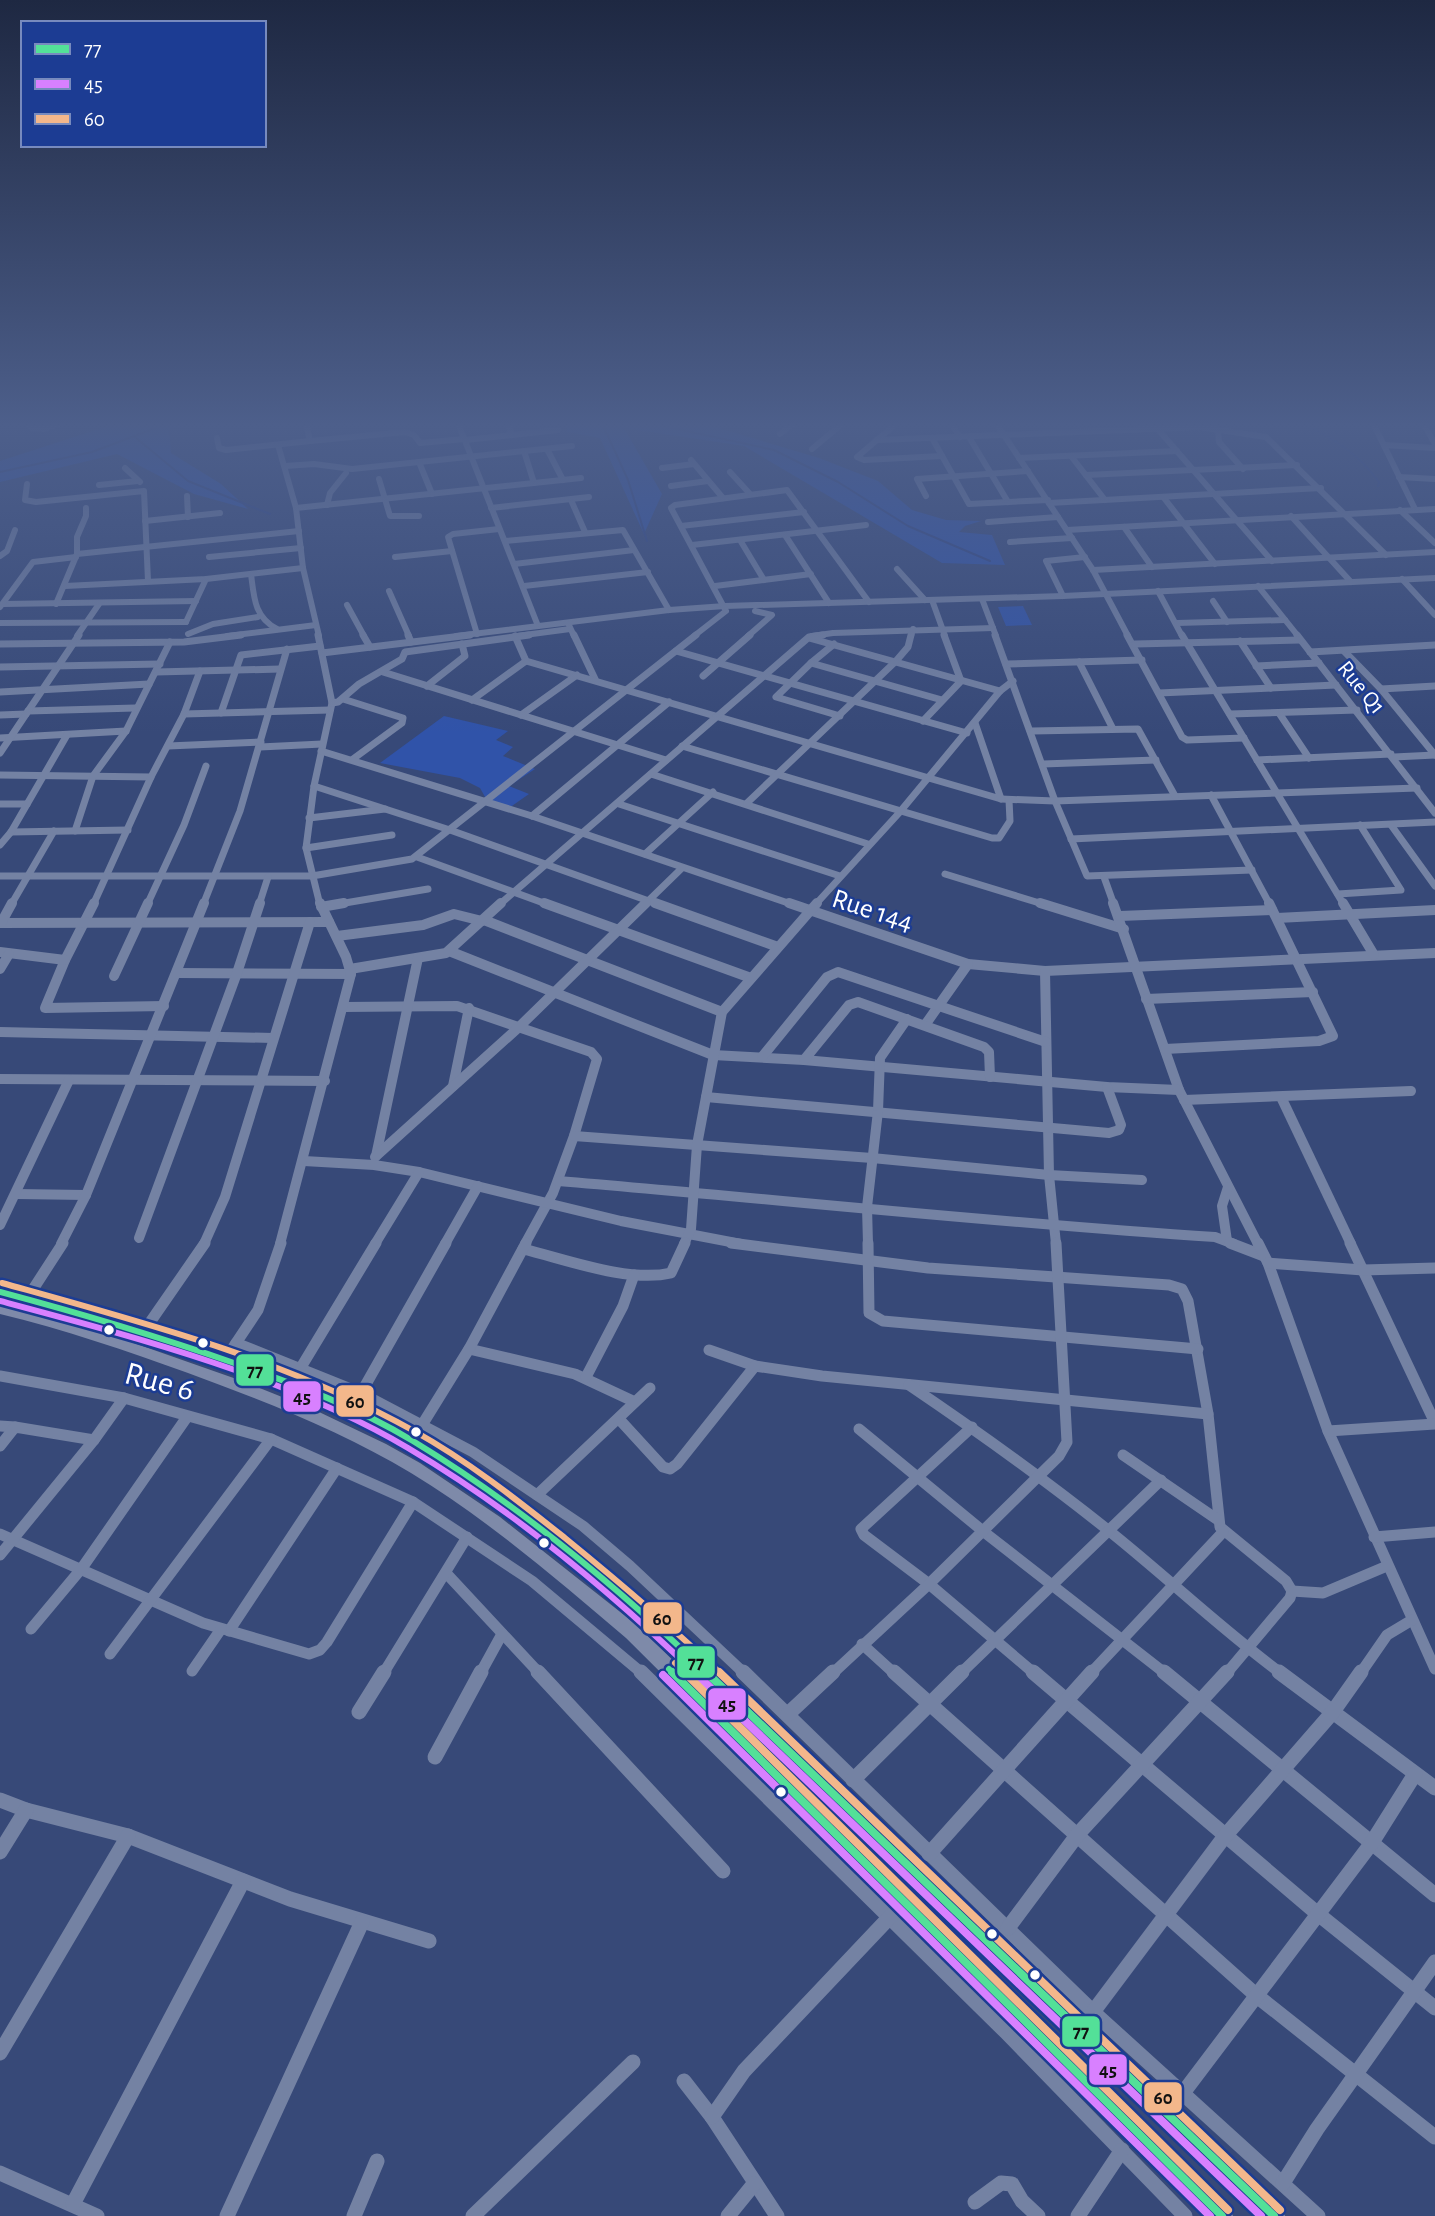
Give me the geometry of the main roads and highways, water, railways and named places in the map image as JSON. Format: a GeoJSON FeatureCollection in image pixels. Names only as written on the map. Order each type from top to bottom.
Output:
{"type":"FeatureCollection","features":[{"type":"Feature","properties":{"kind":"main road"},"geometry":{"type":"LineString","coordinates":[[0,1292],[28,1297],[144,1331],[226,1358],[291,1384],[412,1441],[519,1512],[588,1564],[649,1617],[771,1731],[836,1798],[1274,2216]]}},
{"type":"Feature","properties":{"kind":"main road"},"geometry":{"type":"LineString","coordinates":[[0,1309],[79,1329],[243,1386],[366,1441],[445,1487],[548,1561],[632,1632],[1222,2216]]}},
{"type":"Feature","properties":{"kind":"waterway"},"geometry":{"type":"LineString","coordinates":[[642,526],[647,541]]}},
{"type":"Feature","properties":{"kind":"waterway"},"geometry":{"type":"LineString","coordinates":[[909,526],[990,561]]}}]}
